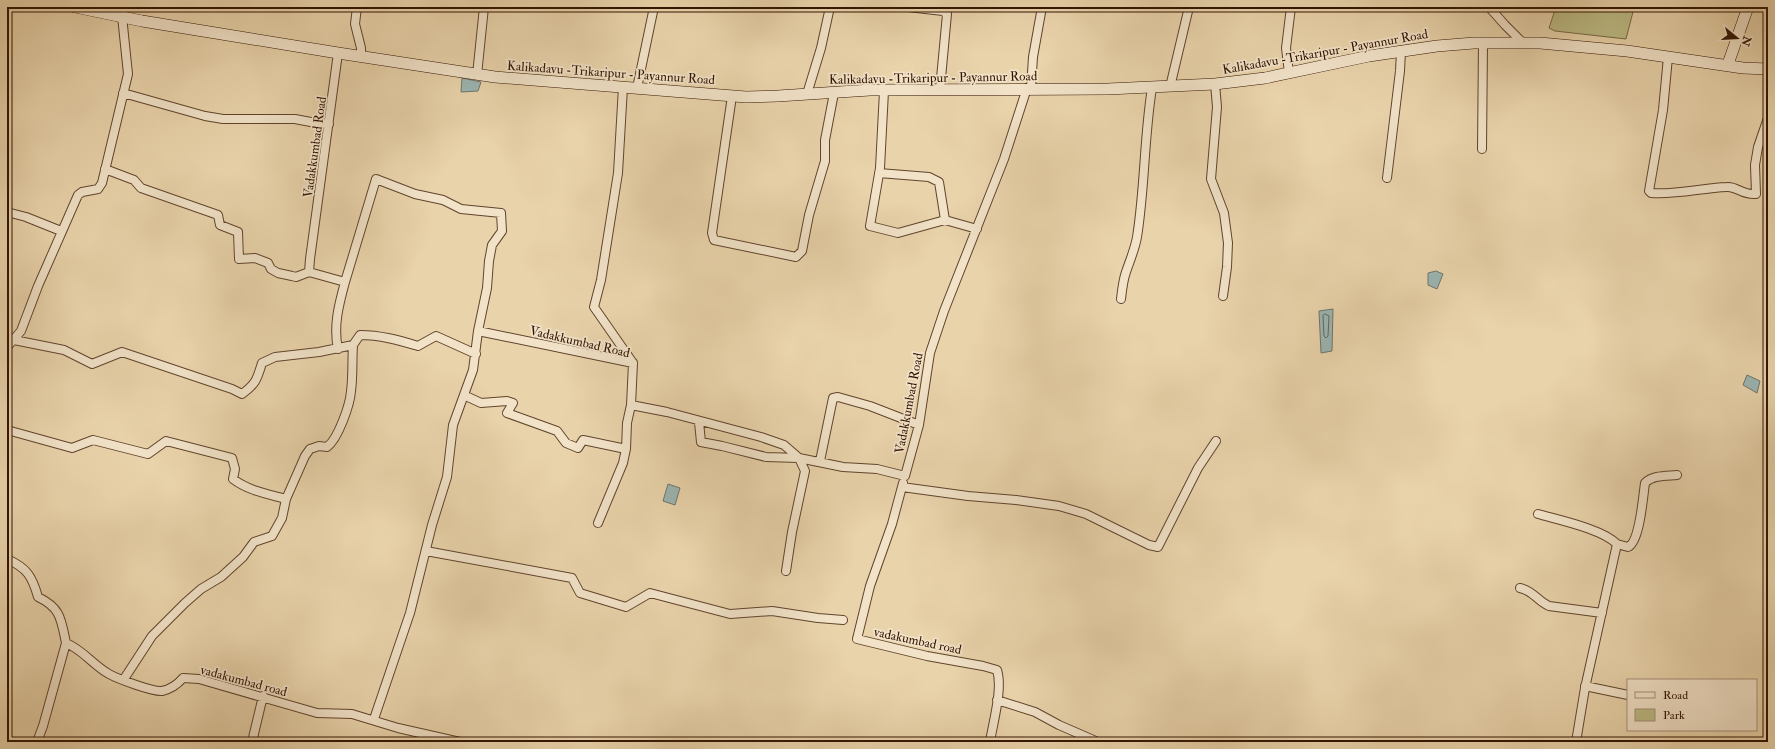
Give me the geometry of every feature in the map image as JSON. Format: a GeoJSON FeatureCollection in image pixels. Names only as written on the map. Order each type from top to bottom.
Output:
{"type":"FeatureCollection","features":[{"type":"Feature","properties":{"kind":"main road","name":"Kalikadavu -Trikaripur - Payannur Road"},"geometry":{"type":"LineString","coordinates":[[76,7],[338,54],[477,75],[732,96],[770,96],[884,90],[1152,88],[1215,84],[1265,78],[1369,56],[1401,51],[1437,46],[1483,43],[1540,43],[1668,56],[1728,64],[1743,68],[1768,69]]}},
{"type":"Feature","properties":{"kind":"main road"},"geometry":{"type":"LineString","coordinates":[[1728,64],[1748,7]]}},
{"type":"Feature","properties":{"kind":"street"},"geometry":{"type":"LineString","coordinates":[[357,7],[355,24],[361,48],[361,57]]}},
{"type":"Feature","properties":{"kind":"street"},"geometry":{"type":"LineString","coordinates":[[477,75],[484,7]]}},
{"type":"Feature","properties":{"kind":"street"},"geometry":{"type":"LineString","coordinates":[[637,88],[654,7]]}},
{"type":"Feature","properties":{"kind":"street"},"geometry":{"type":"LineString","coordinates":[[807,94],[821,48],[830,7]]}},
{"type":"Feature","properties":{"kind":"street"},"geometry":{"type":"LineString","coordinates":[[908,7],[943,11],[947,14],[940,89]]}},
{"type":"Feature","properties":{"kind":"street","name":"Vadakkumbad Road"},"geometry":{"type":"LineString","coordinates":[[905,476],[919,426],[930,353],[944,311],[1004,159],[1029,88],[1042,7]]}},
{"type":"Feature","properties":{"kind":"street"},"geometry":{"type":"LineString","coordinates":[[1170,87],[1189,7]]}},
{"type":"Feature","properties":{"kind":"street"},"geometry":{"type":"LineString","coordinates":[[1288,73],[1286,48],[1291,7]]}},
{"type":"Feature","properties":{"kind":"street"},"geometry":{"type":"LineString","coordinates":[[1489,7],[1523,43]]}},
{"type":"Feature","properties":{"kind":"street"},"geometry":{"type":"LineString","coordinates":[[7,347],[21,331],[38,286],[78,195],[82,192],[98,189],[100,187],[128,74],[122,16]]}},
{"type":"Feature","properties":{"kind":"street"},"geometry":{"type":"LineString","coordinates":[[1482,149],[1483,43]]}},
{"type":"Feature","properties":{"kind":"street"},"geometry":{"type":"LineString","coordinates":[[1387,178],[1401,51]]}},
{"type":"Feature","properties":{"kind":"street","name":"Vadakkumbad Road"},"geometry":{"type":"LineString","coordinates":[[309,272],[338,54]]}},
{"type":"Feature","properties":{"kind":"street"},"geometry":{"type":"LineString","coordinates":[[1668,56],[1663,110],[1649,191],[1651,193],[1691,192],[1728,187],[1735,188],[1744,194],[1756,194],[1756,159],[1758,147],[1768,118]]}},
{"type":"Feature","properties":{"kind":"street"},"geometry":{"type":"LineString","coordinates":[[1215,84],[1216,107],[1211,179],[1224,213],[1228,243],[1227,267],[1223,296]]}},
{"type":"Feature","properties":{"kind":"street"},"geometry":{"type":"LineString","coordinates":[[623,87],[618,173],[601,280],[594,307],[633,363]]}},
{"type":"Feature","properties":{"kind":"street"},"geometry":{"type":"LineString","coordinates":[[1121,299],[1124,277],[1131,261],[1137,237],[1152,88]]}},
{"type":"Feature","properties":{"kind":"street"},"geometry":{"type":"LineString","coordinates":[[884,90],[879,173],[870,226],[898,233],[944,220],[977,229]]}},
{"type":"Feature","properties":{"kind":"street"},"geometry":{"type":"LineString","coordinates":[[123,93],[217,118],[295,119],[329,124]]}},
{"type":"Feature","properties":{"kind":"street"},"geometry":{"type":"LineString","coordinates":[[732,96],[712,233],[714,240],[796,257],[802,251],[809,215],[825,161],[825,140],[834,93]]}},
{"type":"Feature","properties":{"kind":"street"},"geometry":{"type":"LineString","coordinates":[[105,169],[134,180],[141,188],[218,215],[220,225],[238,232],[239,259],[255,258],[268,263],[271,269],[278,273],[296,277],[309,272],[345,282]]}},
{"type":"Feature","properties":{"kind":"street"},"geometry":{"type":"LineString","coordinates":[[879,173],[929,177],[939,182],[944,220]]}},
{"type":"Feature","properties":{"kind":"street"},"geometry":{"type":"LineString","coordinates":[[338,349],[336,342],[337,315],[345,282],[376,179],[415,194],[443,200],[461,209],[501,214],[502,231],[492,245],[487,288],[478,331],[476,354],[468,387],[453,426],[447,477],[432,525],[410,613],[374,719]]}},
{"type":"Feature","properties":{"kind":"street"},"geometry":{"type":"LineString","coordinates":[[7,212],[26,217],[62,231]]}},
{"type":"Feature","properties":{"kind":"street","name":"Vadakkumbad Road"},"geometry":{"type":"LineString","coordinates":[[478,331],[633,363],[631,405],[627,423],[626,449],[623,464],[598,523]]}},
{"type":"Feature","properties":{"kind":"street"},"geometry":{"type":"LineString","coordinates":[[124,680],[152,636],[185,603],[201,589],[221,577],[242,557],[254,542],[272,536],[282,518],[286,499],[305,456],[310,448],[319,446],[327,447],[332,443],[341,425],[351,393],[353,345],[360,335],[373,335],[396,339],[418,346],[436,336],[476,354]]}},
{"type":"Feature","properties":{"kind":"street"},"geometry":{"type":"LineString","coordinates":[[14,340],[64,350],[92,364],[122,352],[232,389],[242,394],[251,388],[257,380],[262,363],[265,360],[275,357],[338,349],[353,345]]}},
{"type":"Feature","properties":{"kind":"street"},"geometry":{"type":"LineString","coordinates":[[468,397],[481,402],[507,401],[513,403],[507,413],[557,431],[566,443],[578,448],[582,440],[626,449]]}},
{"type":"Feature","properties":{"kind":"street"},"geometry":{"type":"LineString","coordinates":[[820,461],[833,398],[838,397],[870,406],[919,426]]}},
{"type":"Feature","properties":{"kind":"street"},"geometry":{"type":"LineString","coordinates":[[631,405],[667,412],[698,422],[762,437],[784,445],[799,458],[805,471],[792,532],[786,571]]}},
{"type":"Feature","properties":{"kind":"street"},"geometry":{"type":"LineString","coordinates":[[698,422],[701,442],[766,457],[799,458],[844,467],[877,469],[905,476]]}},
{"type":"Feature","properties":{"kind":"street"},"geometry":{"type":"LineString","coordinates":[[7,430],[72,448],[93,440],[148,454],[166,441],[232,458],[236,469],[233,479],[243,486],[257,492],[286,499]]}},
{"type":"Feature","properties":{"kind":"street"},"geometry":{"type":"LineString","coordinates":[[902,487],[1059,506],[1086,514],[1149,546],[1158,547],[1198,468],[1216,441]]}},
{"type":"Feature","properties":{"kind":"street"},"geometry":{"type":"LineString","coordinates":[[1538,514],[1589,530],[1613,540],[1617,544],[1628,547],[1634,542],[1637,532],[1645,483],[1649,479],[1655,477],[1677,475]]}},
{"type":"Feature","properties":{"kind":"street","name":"vadakumbad road"},"geometry":{"type":"LineString","coordinates":[[905,476],[892,524],[870,586],[857,638],[927,656],[994,668],[999,677],[990,742]]}},
{"type":"Feature","properties":{"kind":"street"},"geometry":{"type":"LineString","coordinates":[[1576,742],[1585,686],[1617,544]]}},
{"type":"Feature","properties":{"kind":"street"},"geometry":{"type":"LineString","coordinates":[[426,551],[572,578],[580,593],[626,607],[650,593],[730,614],[772,611],[843,620]]}},
{"type":"Feature","properties":{"kind":"street"},"geometry":{"type":"LineString","coordinates":[[7,558],[27,571],[33,580],[38,597],[53,605],[58,611],[66,642],[43,726],[37,742]]}},
{"type":"Feature","properties":{"kind":"street"},"geometry":{"type":"LineString","coordinates":[[1520,588],[1534,594],[1543,603],[1549,606],[1602,613]]}},
{"type":"Feature","properties":{"kind":"street","name":"vadakumbad road"},"geometry":{"type":"LineString","coordinates":[[66,642],[75,646],[108,673],[139,686],[161,691],[178,684],[183,678],[199,678],[317,713],[352,714],[374,719],[398,728],[460,742]]}},
{"type":"Feature","properties":{"kind":"street"},"geometry":{"type":"LineString","coordinates":[[1585,686],[1627,695]]}},
{"type":"Feature","properties":{"kind":"street"},"geometry":{"type":"LineString","coordinates":[[252,742],[263,696]]}},
{"type":"Feature","properties":{"kind":"street"},"geometry":{"type":"LineString","coordinates":[[997,700],[1035,712],[1058,725],[1098,742]]}},
{"type":"Feature","properties":{"kind":"green space"},"geometry":{"type":"Polygon","coordinates":[[[1556,7],[1634,8],[1626,39],[1555,31],[1549,28],[1556,7]]]}},
{"type":"Feature","properties":{"kind":"water"},"geometry":{"type":"Polygon","coordinates":[[[462,78],[481,82],[478,91],[461,92],[462,78]]]}},
{"type":"Feature","properties":{"kind":"water"},"geometry":{"type":"Polygon","coordinates":[[[1436,271],[1443,274],[1437,289],[1428,285],[1428,273],[1436,271]]]}},
{"type":"Feature","properties":{"kind":"water"},"geometry":{"type":"Polygon","coordinates":[[[1333,309],[1332,351],[1321,353],[1319,311],[1333,309]]]}},
{"type":"Feature","properties":{"kind":"water"},"geometry":{"type":"Polygon","coordinates":[[[1747,375],[1760,381],[1757,393],[1743,385],[1747,375]]]}},
{"type":"Feature","properties":{"kind":"water"},"geometry":{"type":"Polygon","coordinates":[[[668,484],[680,488],[675,505],[663,501],[668,484]]]}}]}
